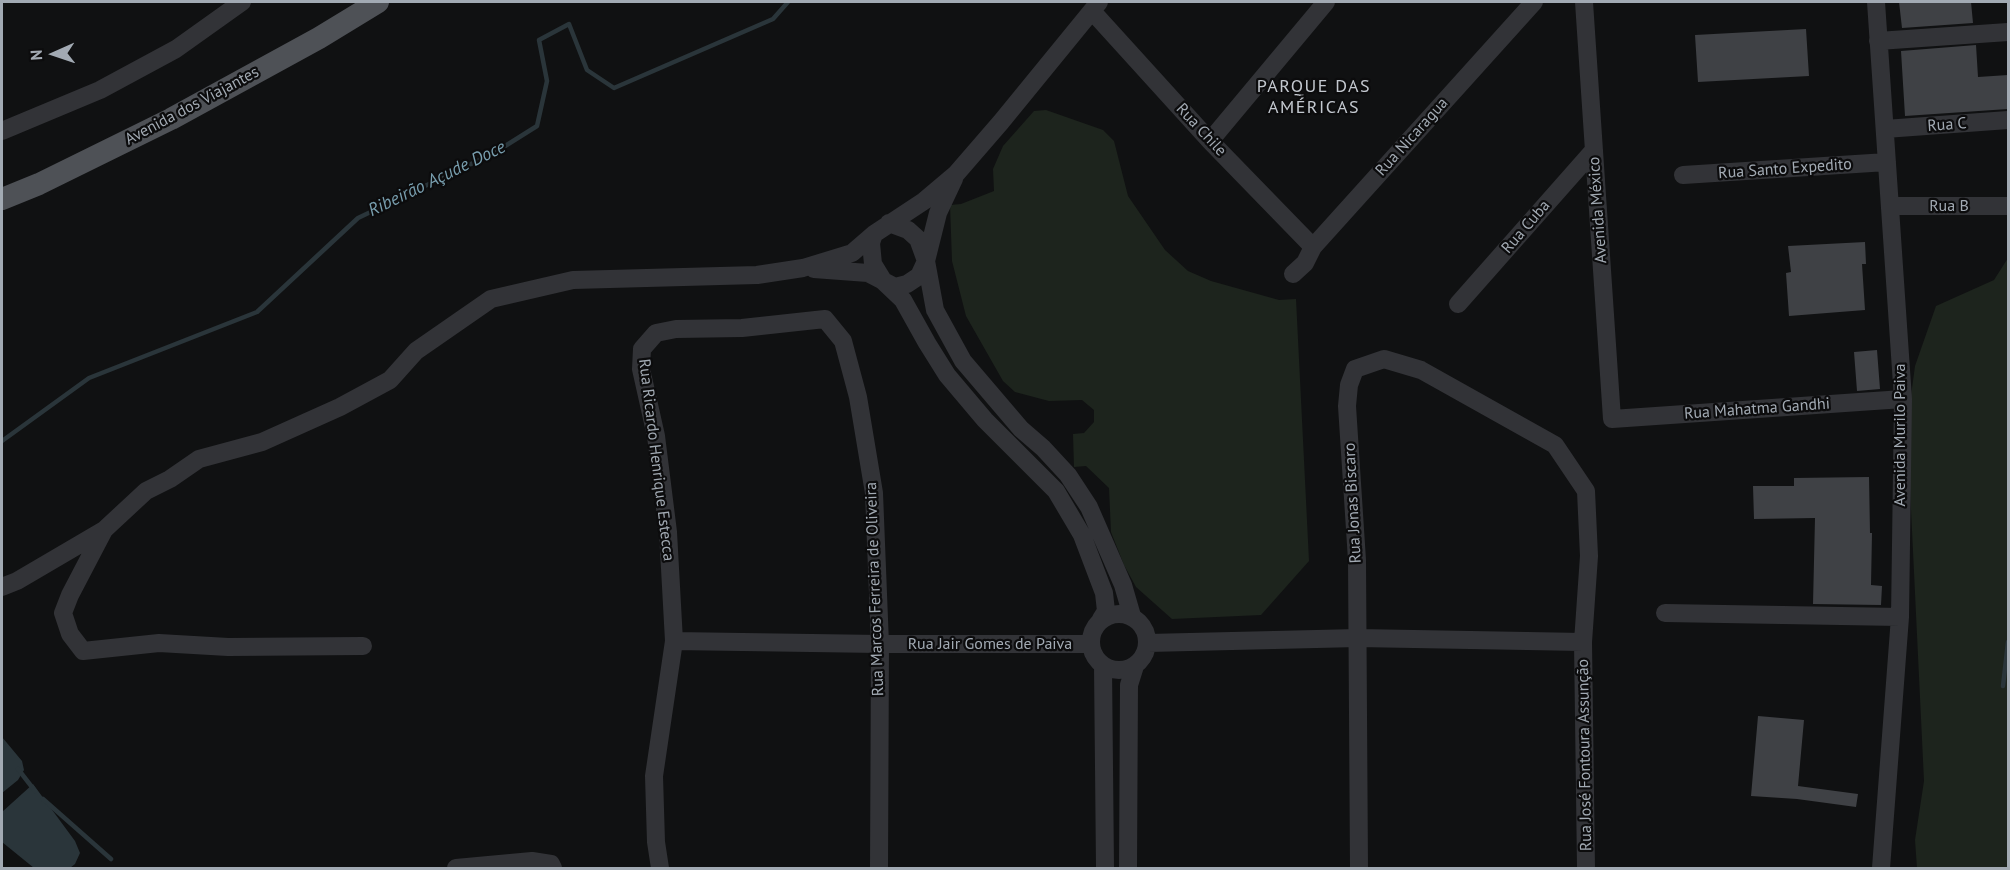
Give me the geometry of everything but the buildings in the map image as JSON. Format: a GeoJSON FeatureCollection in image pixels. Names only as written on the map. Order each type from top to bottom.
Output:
{"type":"FeatureCollection","features":[{"type":"Feature","properties":{"kind":"main road","name":"Avenida dos Viajantes"},"geometry":{"type":"LineString","coordinates":[[2,199],[39,184],[171,119],[319,38],[378,2]]}},
{"type":"Feature","properties":{"kind":"street"},"geometry":{"type":"LineString","coordinates":[[2,132],[100,90],[176,49],[243,2]]}},
{"type":"Feature","properties":{"kind":"street"},"geometry":{"type":"LineString","coordinates":[[1210,141],[1326,2]]}},
{"type":"Feature","properties":{"kind":"street","name":"Rua Nicaragua"},"geometry":{"type":"LineString","coordinates":[[1293,274],[1305,263],[1313,248],[1534,2]]}},
{"type":"Feature","properties":{"kind":"street","name":"Avenida México"},"geometry":{"type":"LineString","coordinates":[[1584,2],[1612,419]]}},
{"type":"Feature","properties":{"kind":"street","name":"Avenida Murilo Paiva"},"geometry":{"type":"LineString","coordinates":[[1876,2],[1903,399],[1899,617],[1881,868]]}},
{"type":"Feature","properties":{"kind":"street"},"geometry":{"type":"LineString","coordinates":[[2,586],[17,581],[104,530],[146,491],[170,479],[200,459],[262,442],[340,407],[390,380],[416,351],[491,299],[573,280],[746,276],[803,268],[852,253],[889,223],[924,201],[956,174],[1095,6]]}},
{"type":"Feature","properties":{"kind":"street","name":"Rua Chile"},"geometry":{"type":"LineString","coordinates":[[1095,6],[1210,141],[1313,248]]}},
{"type":"Feature","properties":{"kind":"street"},"geometry":{"type":"LineString","coordinates":[[1878,41],[2008,32]]}},
{"type":"Feature","properties":{"kind":"street","name":"Rua C"},"geometry":{"type":"LineString","coordinates":[[1885,129],[2008,120]]}},
{"type":"Feature","properties":{"kind":"street","name":"Rua Cuba"},"geometry":{"type":"LineString","coordinates":[[1458,304],[1594,150]]}},
{"type":"Feature","properties":{"kind":"street","name":"Rua Santo Expedito"},"geometry":{"type":"LineString","coordinates":[[1683,176],[1887,162]]}},
{"type":"Feature","properties":{"kind":"street"},"geometry":{"type":"LineString","coordinates":[[803,268],[868,273],[895,287],[908,285],[919,276],[926,261],[938,213],[956,174]]}},
{"type":"Feature","properties":{"kind":"street","name":"Rua B"},"geometry":{"type":"LineString","coordinates":[[1890,206],[2008,206]]}},
{"type":"Feature","properties":{"kind":"street"},"geometry":{"type":"LineString","coordinates":[[889,223],[908,230],[918,239],[926,261],[935,310],[963,361],[1021,429],[1043,448],[1068,475],[1089,507],[1123,585],[1132,616],[1144,627],[1148,643],[1145,656],[1135,666],[1129,685],[1128,868]]}},
{"type":"Feature","properties":{"kind":"street"},"geometry":{"type":"LineString","coordinates":[[874,234],[871,243],[873,264],[884,282],[903,300],[947,375],[985,420],[1056,491],[1082,536],[1104,593],[1106,611],[1092,630],[1090,644],[1094,657],[1103,666],[1119,671],[1135,666]]}},
{"type":"Feature","properties":{"kind":"street","name":"Rua Ricardo Henrique Estecca"},"geometry":{"type":"LineString","coordinates":[[660,868],[656,842],[654,776],[674,641],[668,532],[656,436],[640,369],[642,349],[656,333],[676,329],[742,328],[825,319]]}},
{"type":"Feature","properties":{"kind":"street","name":"Rua Marcos Ferreira de Oliveira"},"geometry":{"type":"LineString","coordinates":[[825,319],[843,341],[858,397],[874,494],[880,644],[879,868]]}},
{"type":"Feature","properties":{"kind":"street","name":"Rua Jonas Biscaro"},"geometry":{"type":"LineString","coordinates":[[1359,868],[1357,560],[1347,406],[1349,385],[1355,369],[1384,359],[1421,370],[1555,445],[1586,491],[1589,556],[1583,642]]}},
{"type":"Feature","properties":{"kind":"street","name":"Rua Mahatma Gandhi"},"geometry":{"type":"LineString","coordinates":[[1612,419],[1903,399]]}},
{"type":"Feature","properties":{"kind":"street"},"geometry":{"type":"LineString","coordinates":[[104,530],[63,613],[70,634],[83,651],[159,643],[228,647],[363,646]]}},
{"type":"Feature","properties":{"kind":"street"},"geometry":{"type":"LineString","coordinates":[[1101,619],[1116,613],[1132,616]]}},
{"type":"Feature","properties":{"kind":"street"},"geometry":{"type":"LineString","coordinates":[[1665,613],[1899,617]]}},
{"type":"Feature","properties":{"kind":"street"},"geometry":{"type":"LineString","coordinates":[[1148,643],[1358,639],[1583,642]]}},
{"type":"Feature","properties":{"kind":"street","name":"Rua Jair Gomes de Paiva"},"geometry":{"type":"LineString","coordinates":[[674,641],[1090,644]]}},
{"type":"Feature","properties":{"kind":"street","name":"Rua José Fontoura Assunção"},"geometry":{"type":"LineString","coordinates":[[1583,642],[1586,868]]}},
{"type":"Feature","properties":{"kind":"street"},"geometry":{"type":"LineString","coordinates":[[1103,666],[1105,868]]}},
{"type":"Feature","properties":{"kind":"street"},"geometry":{"type":"LineString","coordinates":[[456,868],[532,861],[550,864],[553,868]]}},
{"type":"Feature","properties":{"kind":"shaded area"},"geometry":{"type":"Polygon","coordinates":[[[1046,110],[1103,130],[1114,141],[1128,196],[1165,250],[1188,271],[1211,281],[1279,300],[1296,299],[1309,561],[1261,615],[1172,619],[1136,587],[1124,565],[1111,532],[1109,488],[1086,466],[1074,467],[1073,434],[1084,433],[1094,422],[1094,410],[1082,400],[1049,401],[1015,392],[1003,381],[966,316],[952,261],[950,205],[961,204],[994,191],[993,169],[1003,146],[1034,111],[1046,110]]]}},
{"type":"Feature","properties":{"kind":"shaded area"},"geometry":{"type":"Polygon","coordinates":[[[2008,258],[2008,868],[1917,868],[1915,840],[1924,781],[1907,426],[1915,366],[1936,306],[1994,280],[2008,258]]]}},
{"type":"Feature","properties":{"kind":"shaded area"},"geometry":{"type":"Polygon","coordinates":[[[2,737],[22,761],[24,770],[18,780],[2,793],[2,737]]]}},
{"type":"Feature","properties":{"kind":"shaded area"},"geometry":{"type":"Polygon","coordinates":[[[33,784],[75,841],[80,853],[75,864],[70,868],[34,868],[2,842],[2,812],[33,784]]]}},
{"type":"Feature","properties":{"kind":"waterway","name":"Ribeirão Açude Doce"},"geometry":{"type":"LineString","coordinates":[[2,441],[89,378],[257,312],[358,218],[494,153],[537,126],[547,81],[539,40],[569,24],[587,70],[614,88],[773,19],[788,2]]}},
{"type":"Feature","properties":{"kind":"waterway"},"geometry":{"type":"LineString","coordinates":[[2003,686],[2008,642]]}},
{"type":"Feature","properties":{"kind":"waterway"},"geometry":{"type":"LineString","coordinates":[[18,769],[35,791]]}},
{"type":"Feature","properties":{"kind":"waterway"},"geometry":{"type":"LineString","coordinates":[[43,799],[111,859]]}},
{"type":"Feature","properties":{"kind":"district","name":"PARQUE DAS AMÉRICAS"},"geometry":{"type":"Point","coordinates":[1314,97]}}]}
